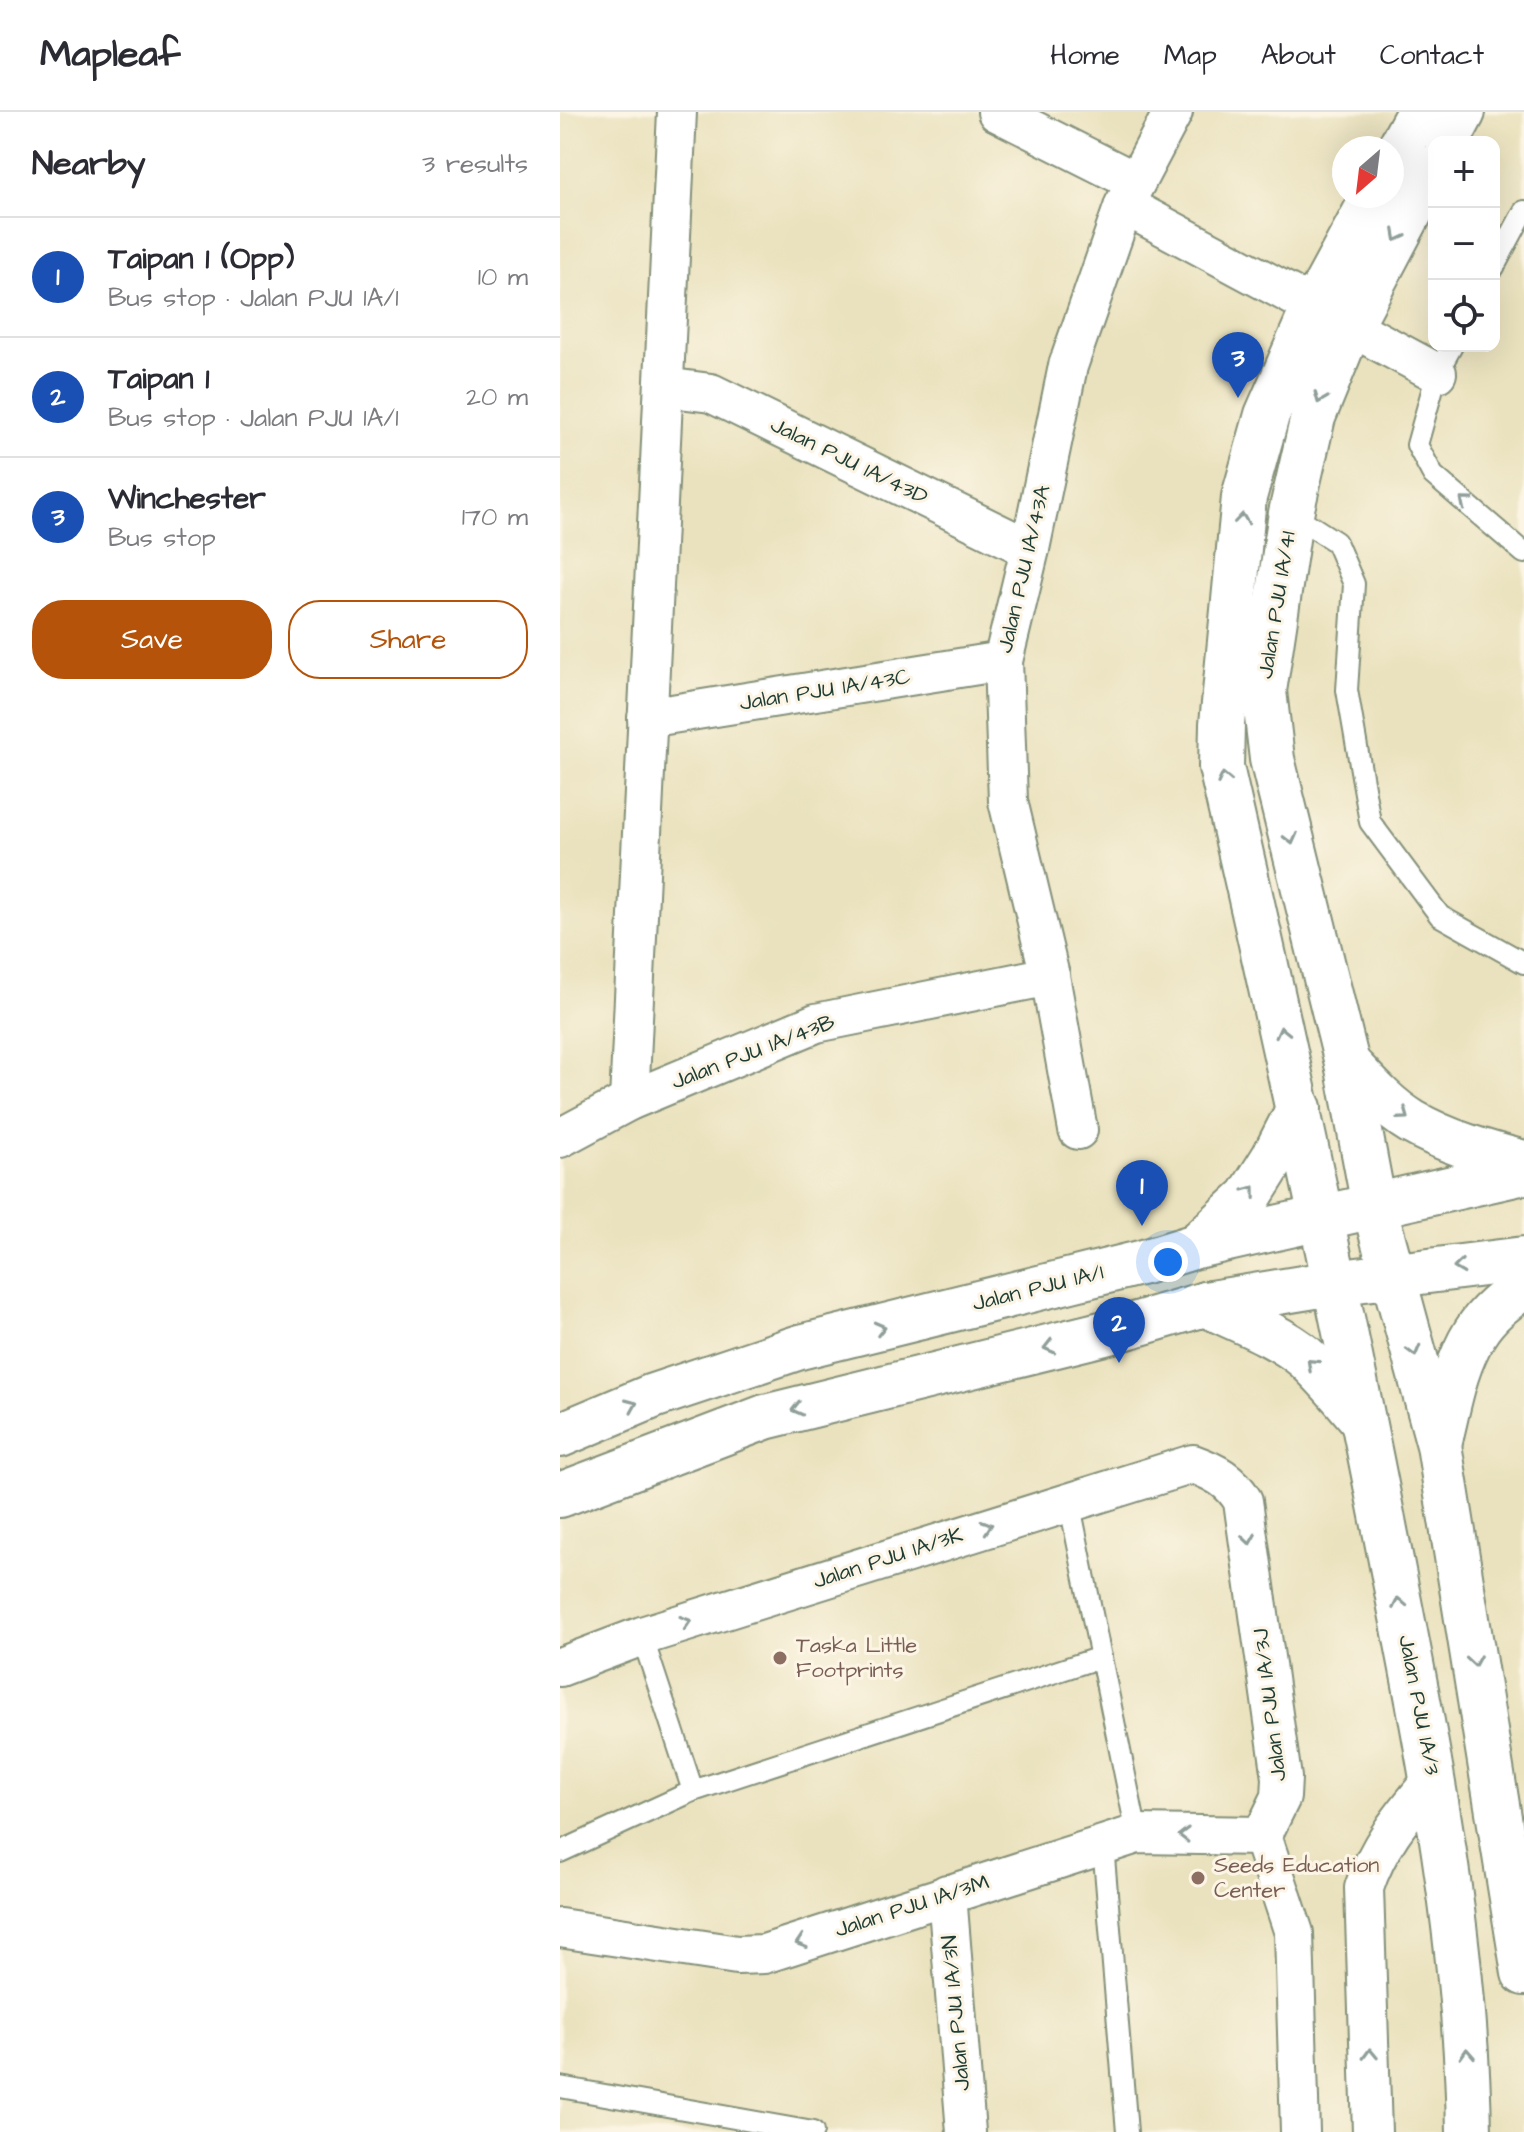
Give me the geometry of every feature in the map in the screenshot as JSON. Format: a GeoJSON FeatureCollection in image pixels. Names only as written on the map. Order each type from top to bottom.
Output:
{"type":"FeatureCollection","features":[{"type":"Feature","properties":{"kind":"street"},"geometry":{"type":"LineString","coordinates":[[629,1101],[677,112]]}},
{"type":"Feature","properties":{"kind":"street"},"geometry":{"type":"LineString","coordinates":[[997,112],[1332,316],[1445,360]]}},
{"type":"Feature","properties":{"kind":"street","name":"Jalan PJU 1A/43A"},"geometry":{"type":"LineString","coordinates":[[1078,1130],[1050,976],[1008,801],[1003,661],[1068,366],[1130,194],[1173,112]]}},
{"type":"Feature","properties":{"kind":"street"},"geometry":{"type":"LineString","coordinates":[[1404,140],[1419,112]]}},
{"type":"Feature","properties":{"kind":"street"},"geometry":{"type":"LineString","coordinates":[[1450,136],[1463,112]]}},
{"type":"Feature","properties":{"kind":"street","name":"Jalan PJU 1A/41"},"geometry":{"type":"LineString","coordinates":[[1333,1283],[1299,1108],[1221,767],[1221,753],[1244,497],[1267,415],[1428,176]]}},
{"type":"Feature","properties":{"kind":"street","name":"Jalan PJU 1A/41"},"geometry":{"type":"LineString","coordinates":[[1370,208],[1332,316],[1291,513],[1264,691],[1272,759],[1347,1063],[1374,1206],[1393,1276]]}},
{"type":"Feature","properties":{"kind":"street","name":"Jalan PJU 1A/43D"},"geometry":{"type":"LineString","coordinates":[[664,387],[711,393],[1030,549]]}},
{"type":"Feature","properties":{"kind":"street","name":"Jalan PJU 1A/43C"},"geometry":{"type":"LineString","coordinates":[[647,718],[1003,661]]}},
{"type":"Feature","properties":{"kind":"street","name":"Jalan PJU 1A/43B"},"geometry":{"type":"LineString","coordinates":[[560,1138],[629,1101],[816,1023],[1050,976]]}},
{"type":"Feature","properties":{"kind":"street"},"geometry":{"type":"LineString","coordinates":[[1347,1063],[1380,1097],[1410,1121],[1444,1138],[1524,1163]]}},
{"type":"Feature","properties":{"kind":"street"},"geometry":{"type":"LineString","coordinates":[[1196,1246],[1249,1197],[1299,1108]]}},
{"type":"Feature","properties":{"kind":"street","name":"Jalan PJU 1A/1"},"geometry":{"type":"LineString","coordinates":[[560,1435],[653,1396],[800,1347],[1144,1262],[1196,1246],[1524,1172]]}},
{"type":"Feature","properties":{"kind":"street"},"geometry":{"type":"LineString","coordinates":[[560,1495],[765,1417],[1113,1331],[1205,1304],[1333,1283],[1524,1259]]}},
{"type":"Feature","properties":{"kind":"street"},"geometry":{"type":"LineString","coordinates":[[1393,1276],[1439,1445],[1524,1973]]}},
{"type":"Feature","properties":{"kind":"street","name":"Jalan PJU 1A/3"},"geometry":{"type":"LineString","coordinates":[[1333,1283],[1364,1422],[1434,1778],[1468,2049],[1469,2132]]}},
{"type":"Feature","properties":{"kind":"street"},"geometry":{"type":"LineString","coordinates":[[1439,1445],[1454,1381],[1475,1333],[1498,1305],[1524,1286]]}},
{"type":"Feature","properties":{"kind":"street"},"geometry":{"type":"LineString","coordinates":[[1205,1304],[1278,1340],[1303,1356],[1364,1422]]}},
{"type":"Feature","properties":{"kind":"street","name":"Jalan PJU 1A/3K"},"geometry":{"type":"LineString","coordinates":[[560,1667],[642,1636],[1193,1464],[1217,1473]]}},
{"type":"Feature","properties":{"kind":"street","name":"Jalan PJU 1A/3J"},"geometry":{"type":"LineString","coordinates":[[1217,1473],[1236,1488],[1243,1501],[1282,1778],[1281,1797],[1262,1836]]}},
{"type":"Feature","properties":{"kind":"street"},"geometry":{"type":"LineString","coordinates":[[1372,2132],[1364,1888],[1372,1864],[1389,1832],[1434,1778]]}},
{"type":"Feature","properties":{"kind":"street"},"geometry":{"type":"LineString","coordinates":[[1262,1836],[1294,1933],[1300,2132]]}},
{"type":"Feature","properties":{"kind":"street","name":"Jalan PJU 1A/3M"},"geometry":{"type":"LineString","coordinates":[[560,1928],[737,1955],[764,1954],[1120,1839],[1262,1836]]}},
{"type":"Feature","properties":{"kind":"street","name":"Jalan PJU 1A/3N"},"geometry":{"type":"LineString","coordinates":[[947,1894],[966,2132]]}},
{"type":"Feature","properties":{"kind":"lane"},"geometry":{"type":"LineString","coordinates":[[1500,256],[1524,211]]}},
{"type":"Feature","properties":{"kind":"lane"},"geometry":{"type":"LineString","coordinates":[[1445,360],[1417,445],[1433,475],[1524,553]]}},
{"type":"Feature","properties":{"kind":"lane"},"geometry":{"type":"LineString","coordinates":[[1291,513],[1336,542],[1354,584],[1347,690],[1370,822],[1440,916],[1524,963]]}},
{"type":"Feature","properties":{"kind":"lane"},"geometry":{"type":"LineString","coordinates":[[1069,1501],[1101,1657],[1120,1839],[1127,2132]]}},
{"type":"Feature","properties":{"kind":"lane"},"geometry":{"type":"LineString","coordinates":[[642,1636],[693,1791]]}},
{"type":"Feature","properties":{"kind":"lane"},"geometry":{"type":"LineString","coordinates":[[560,1852],[693,1791],[1101,1657]]}},
{"type":"Feature","properties":{"kind":"lane"},"geometry":{"type":"LineString","coordinates":[[560,2087],[813,2132]]}},
{"type":"Feature","properties":{"kind":"place","name":"Winchester"},"geometry":{"type":"Point","coordinates":[1238,398]}},
{"type":"Feature","properties":{"kind":"place","name":"Taipan 1 (Opp)"},"geometry":{"type":"Point","coordinates":[1142,1226]}},
{"type":"Feature","properties":{"kind":"place","name":"Taipan 1"},"geometry":{"type":"Point","coordinates":[1119,1363]}},
{"type":"Feature","properties":{"kind":"place","name":"Taska Little Footprints"},"geometry":{"type":"Point","coordinates":[780,1658]}},
{"type":"Feature","properties":{"kind":"place","name":"Seeds Education Center"},"geometry":{"type":"Point","coordinates":[1198,1878]}}]}
